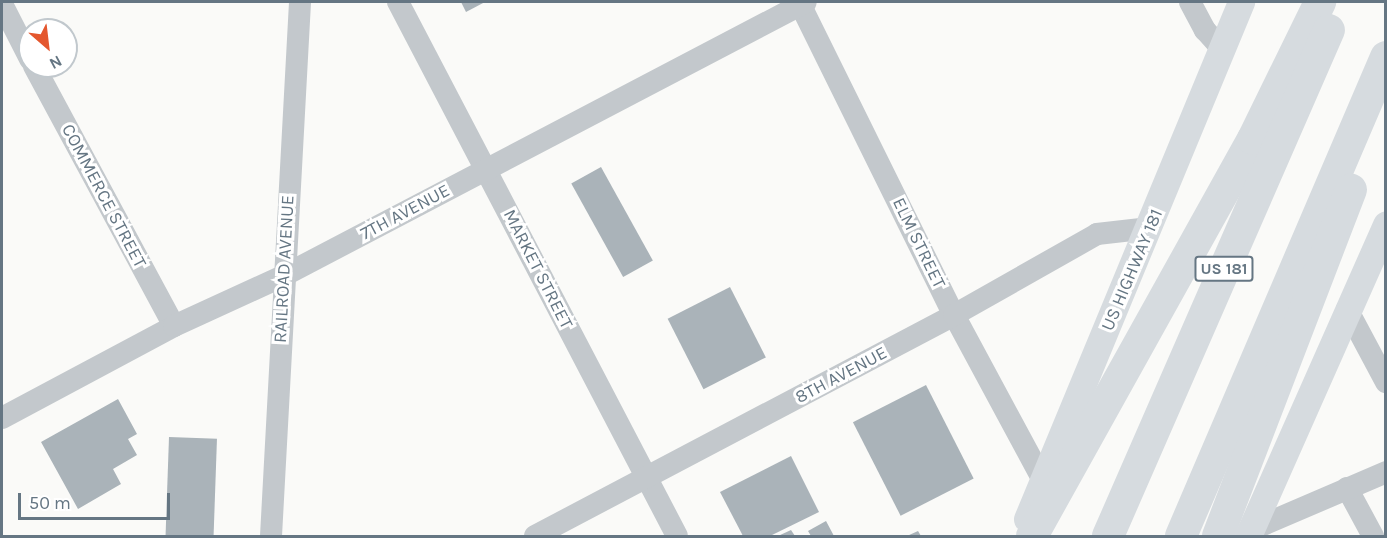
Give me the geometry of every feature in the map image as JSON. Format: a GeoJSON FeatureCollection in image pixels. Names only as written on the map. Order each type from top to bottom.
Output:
{"type":"FeatureCollection","features":[{"type":"Feature","properties":{"kind":"highway"},"geometry":{"type":"LineString","coordinates":[[1032,537],[1253,139],[1320,2]]}},
{"type":"Feature","properties":{"kind":"highway","name":"US 181"},"geometry":{"type":"LineString","coordinates":[[1108,537],[1341,2]]}},
{"type":"Feature","properties":{"kind":"highway"},"geometry":{"type":"LineString","coordinates":[[1182,537],[1386,57]]}},
{"type":"Feature","properties":{"kind":"highway"},"geometry":{"type":"LineString","coordinates":[[1218,537],[1386,101]]}},
{"type":"Feature","properties":{"kind":"main road","name":"US HIGHWAY 181"},"geometry":{"type":"LineString","coordinates":[[1018,537],[1044,482],[1150,228],[1241,2]]}},
{"type":"Feature","properties":{"kind":"main road"},"geometry":{"type":"LineString","coordinates":[[1250,533],[1386,224]]}},
{"type":"Feature","properties":{"kind":"street","name":"RAILROAD AVENUE"},"geometry":{"type":"LineString","coordinates":[[271,537],[300,2]]}},
{"type":"Feature","properties":{"kind":"street","name":"MARKET STREET"},"geometry":{"type":"LineString","coordinates":[[398,2],[677,537]]}},
{"type":"Feature","properties":{"kind":"street","name":"7TH AVENUE"},"geometry":{"type":"LineString","coordinates":[[2,418],[174,327],[284,276],[802,2]]}},
{"type":"Feature","properties":{"kind":"street","name":"ELM STREET"},"geometry":{"type":"LineString","coordinates":[[802,2],[954,315],[1044,482]]}},
{"type":"Feature","properties":{"kind":"street"},"geometry":{"type":"LineString","coordinates":[[1190,2],[1205,30],[1222,49]]}},
{"type":"Feature","properties":{"kind":"street"},"geometry":{"type":"LineString","coordinates":[[2,4],[9,38]]}},
{"type":"Feature","properties":{"kind":"street","name":"COMMERCE STREET"},"geometry":{"type":"LineString","coordinates":[[40,78],[174,327]]}},
{"type":"Feature","properties":{"kind":"street","name":"8TH AVENUE"},"geometry":{"type":"LineString","coordinates":[[535,537],[954,315],[1097,234],[1150,228]]}},
{"type":"Feature","properties":{"kind":"street"},"geometry":{"type":"LineString","coordinates":[[1347,309],[1386,382]]}},
{"type":"Feature","properties":{"kind":"street"},"geometry":{"type":"LineString","coordinates":[[1250,533],[1386,471]]}},
{"type":"Feature","properties":{"kind":"street"},"geometry":{"type":"LineString","coordinates":[[1347,488],[1372,537]]}},
{"type":"Feature","properties":{"kind":"building"},"geometry":{"type":"Polygon","coordinates":[[[461,2],[485,2],[466,12],[461,2]]]}},
{"type":"Feature","properties":{"kind":"building"},"geometry":{"type":"Polygon","coordinates":[[[601,167],[653,261],[623,277],[571,183],[601,167]]]}},
{"type":"Feature","properties":{"kind":"building"},"geometry":{"type":"Polygon","coordinates":[[[730,287],[766,357],[703,389],[668,319],[730,287]]]}},
{"type":"Feature","properties":{"kind":"building"},"geometry":{"type":"Polygon","coordinates":[[[926,385],[974,479],[901,516],[853,422],[926,385]]]}},
{"type":"Feature","properties":{"kind":"building"},"geometry":{"type":"Polygon","coordinates":[[[118,399],[137,434],[128,439],[137,455],[113,469],[121,484],[78,509],[41,442],[118,399]]]}},
{"type":"Feature","properties":{"kind":"building"},"geometry":{"type":"Polygon","coordinates":[[[169,437],[217,439],[214,536],[166,536],[169,437]]]}},
{"type":"Feature","properties":{"kind":"building"},"geometry":{"type":"Polygon","coordinates":[[[791,456],[819,512],[770,536],[743,536],[720,492],[791,456]]]}},
{"type":"Feature","properties":{"kind":"building"},"geometry":{"type":"Polygon","coordinates":[[[826,521],[834,536],[811,536],[808,531],[826,521]]]}},
{"type":"Feature","properties":{"kind":"building"},"geometry":{"type":"Polygon","coordinates":[[[791,530],[795,536],[778,536],[791,530]]]}},
{"type":"Feature","properties":{"kind":"building"},"geometry":{"type":"Polygon","coordinates":[[[918,531],[921,536],[907,536],[918,531]]]}}]}
